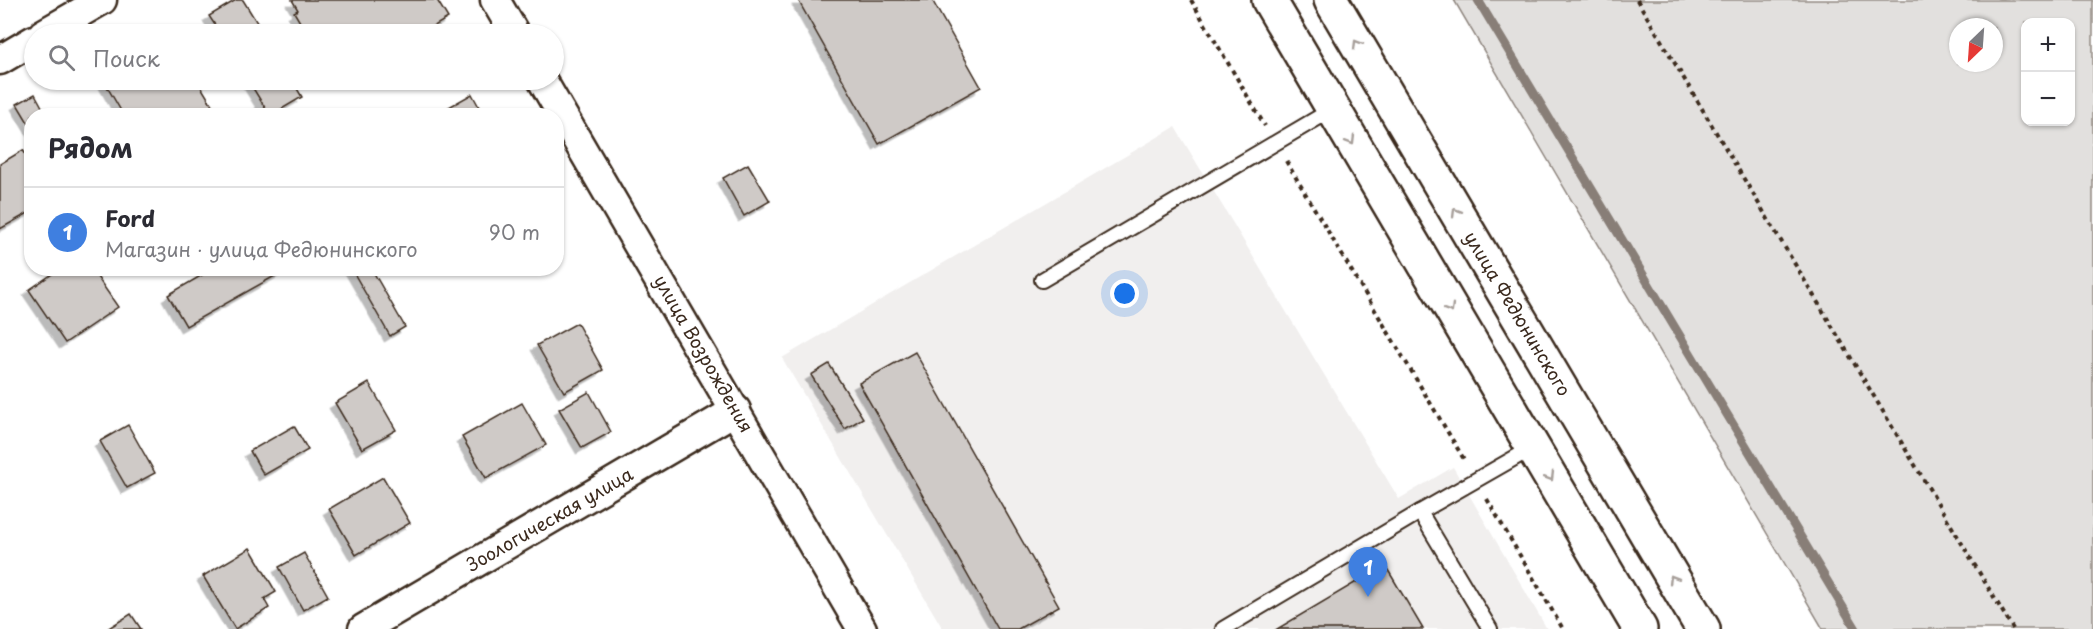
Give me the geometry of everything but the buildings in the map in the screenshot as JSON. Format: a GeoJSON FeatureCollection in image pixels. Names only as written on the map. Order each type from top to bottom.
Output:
{"type":"FeatureCollection","features":[{"type":"Feature","properties":{"kind":"highway"},"geometry":{"type":"LineString","coordinates":[[1269,0],[1640,629]]}},
{"type":"Feature","properties":{"kind":"highway","name":"улица Федюнинского"},"geometry":{"type":"LineString","coordinates":[[1331,0],[1703,629]]}},
{"type":"Feature","properties":{"kind":"street"},"geometry":{"type":"LineString","coordinates":[[60,24],[102,0]]}},
{"type":"Feature","properties":{"kind":"street"},"geometry":{"type":"LineString","coordinates":[[495,0],[509,24]]}},
{"type":"Feature","properties":{"kind":"street"},"geometry":{"type":"LineString","coordinates":[[0,60],[24,46]]}},
{"type":"Feature","properties":{"kind":"street","name":"улица Возрождения"},"geometry":{"type":"LineString","coordinates":[[548,90],[558,108]]}},
{"type":"Feature","properties":{"kind":"street","name":"улица Возрождения"},"geometry":{"type":"LineString","coordinates":[[564,117],[862,629]]}},
{"type":"Feature","properties":{"kind":"street","name":"Зоологическая улица"},"geometry":{"type":"LineString","coordinates":[[363,629],[736,410]]}},
{"type":"Feature","properties":{"kind":"lane"},"geometry":{"type":"LineString","coordinates":[[1042,280],[1333,109]]}},
{"type":"Feature","properties":{"kind":"lane"},"geometry":{"type":"LineString","coordinates":[[1223,629],[1532,448]]}},
{"type":"Feature","properties":{"kind":"lane"},"geometry":{"type":"LineString","coordinates":[[1420,512],[1490,629]]}},
{"type":"Feature","properties":{"kind":"path"},"geometry":{"type":"LineString","coordinates":[[1191,0],[1563,629]]}},
{"type":"Feature","properties":{"kind":"path"},"geometry":{"type":"LineString","coordinates":[[1637,0],[2013,629]]}},
{"type":"Feature","properties":{"kind":"shaded area"},"geometry":{"type":"Polygon","coordinates":[[[1454,0],[2093,0],[2093,629],[1823,629],[1454,0]]]}},
{"type":"Feature","properties":{"kind":"shaded area"},"geometry":{"type":"Polygon","coordinates":[[[1175,127],[1399,499],[1453,467],[1547,629],[943,629],[782,358],[1175,127]]]}},
{"type":"Feature","properties":{"kind":"waterway"},"geometry":{"type":"LineString","coordinates":[[1478,0],[1856,629]]}},
{"type":"Feature","properties":{"kind":"place","name":"Ford"},"geometry":{"type":"Point","coordinates":[1368,597]}}]}
